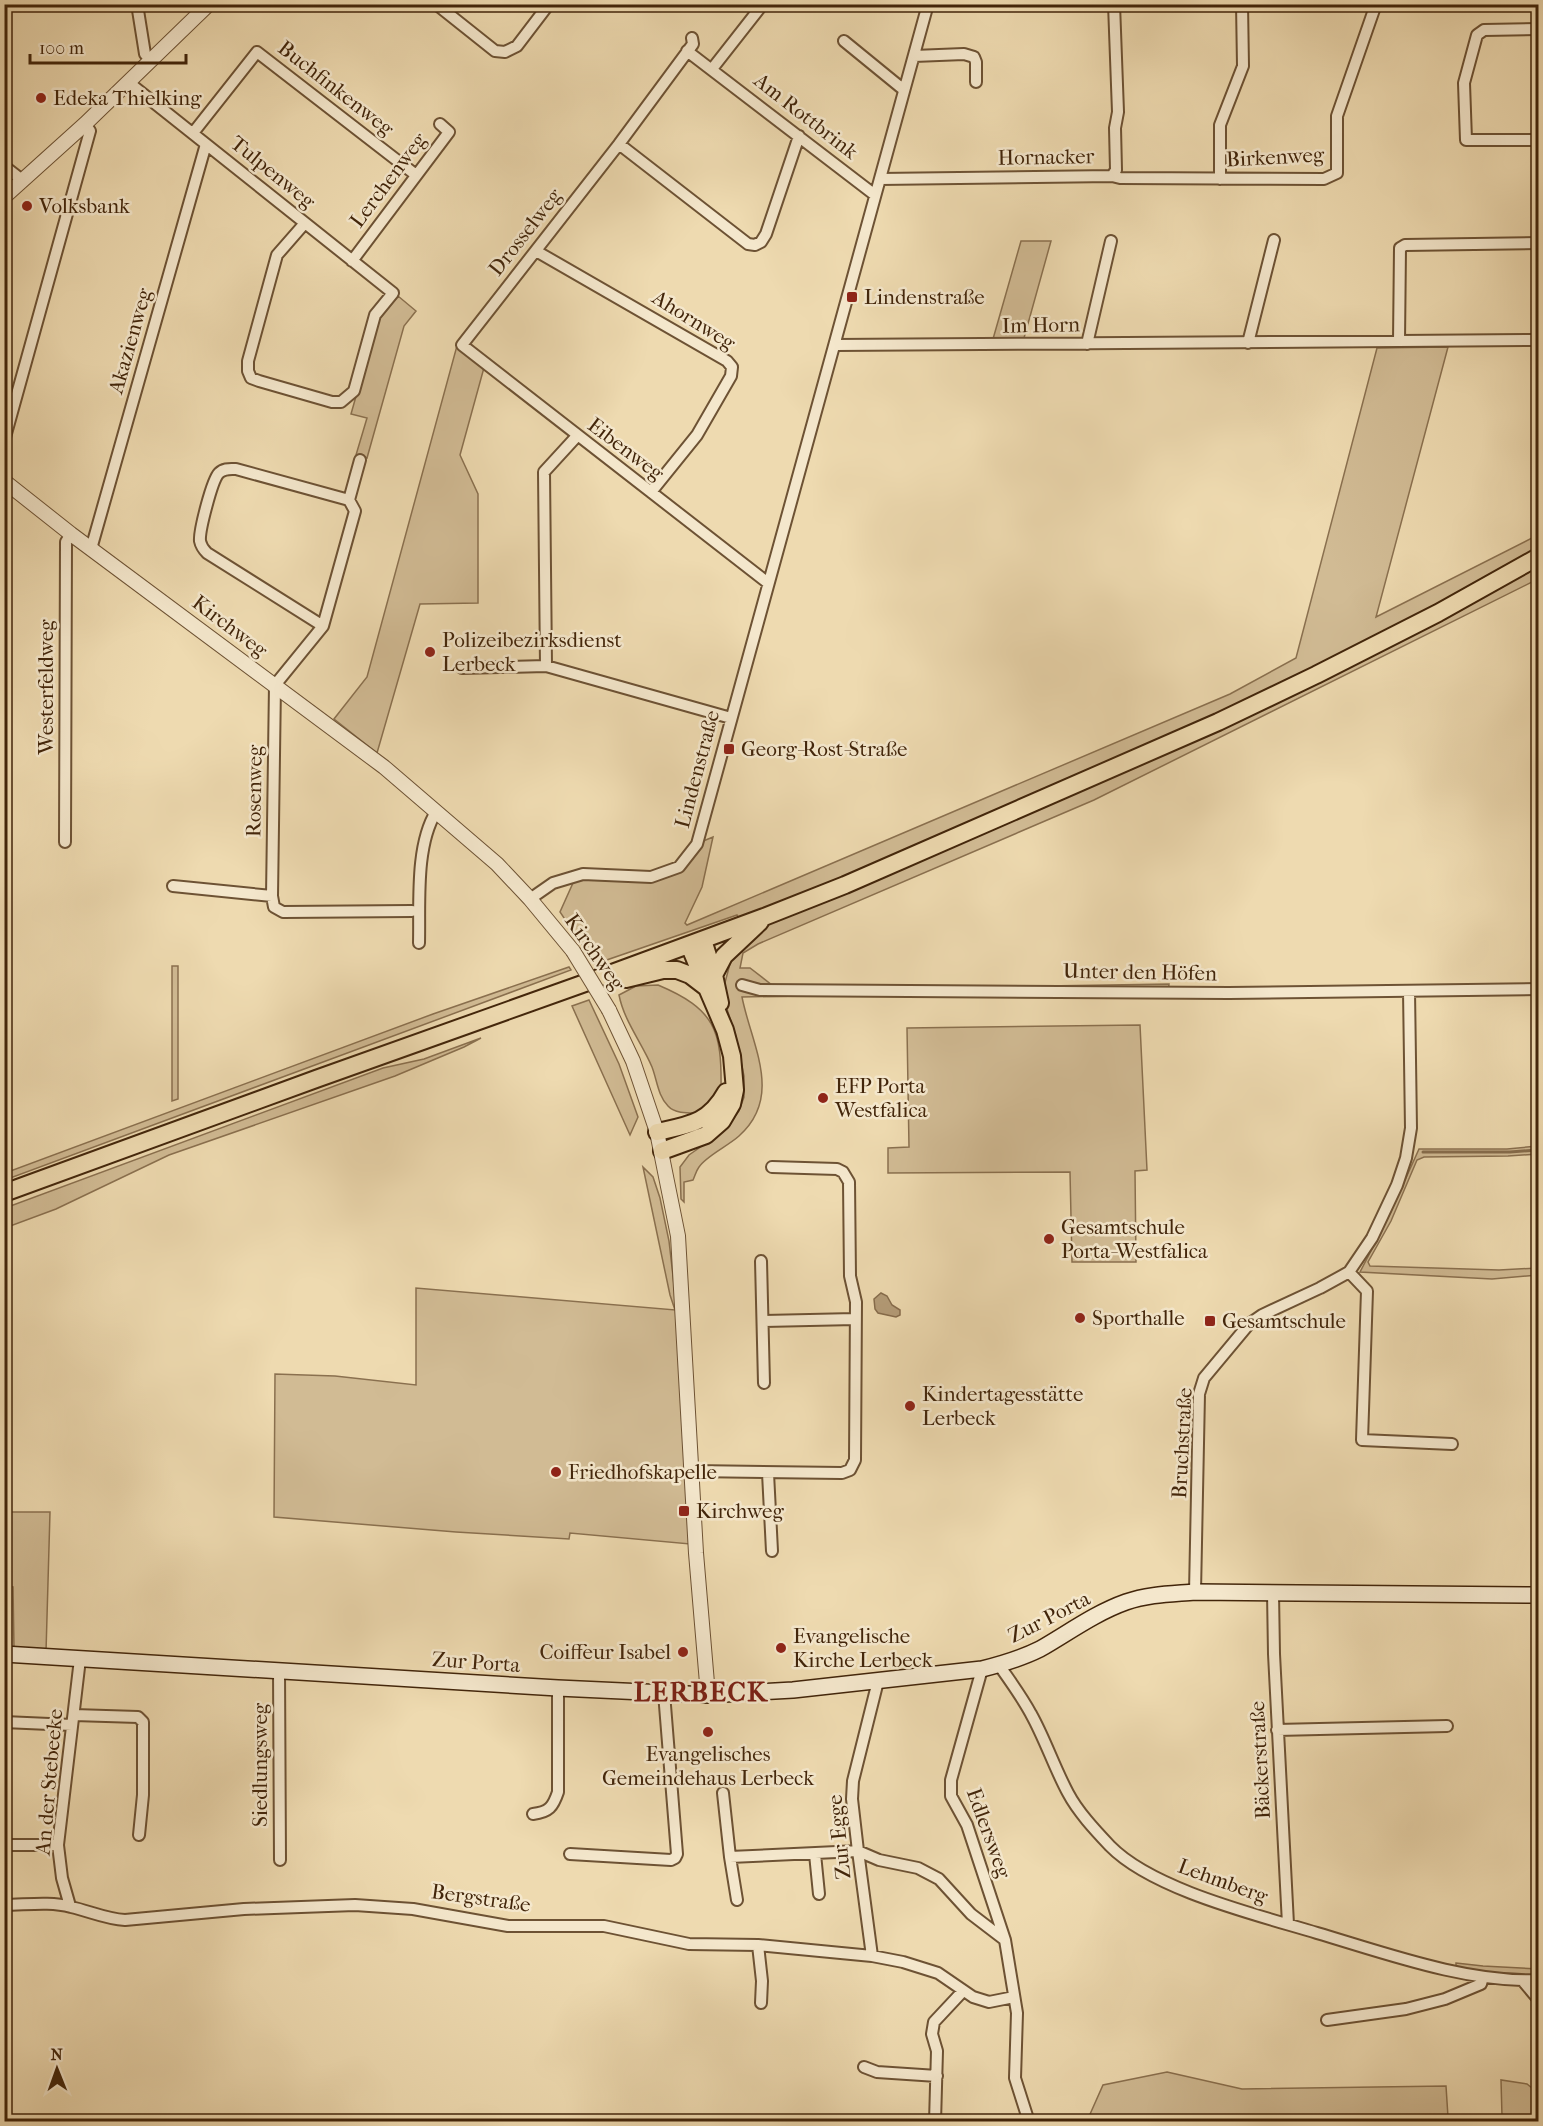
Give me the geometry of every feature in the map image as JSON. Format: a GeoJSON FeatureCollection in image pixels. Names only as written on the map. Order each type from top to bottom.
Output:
{"type":"FeatureCollection","features":[{"type":"Feature","properties":{"kind":"main road"},"geometry":{"type":"LineString","coordinates":[[4,1193],[696,943],[845,885],[1218,722],[1428,618],[1539,557]]}},
{"type":"Feature","properties":{"kind":"main road"},"geometry":{"type":"LineString","coordinates":[[711,982],[724,956],[765,917]]}},
{"type":"Feature","properties":{"kind":"main road"},"geometry":{"type":"LineString","coordinates":[[662,1151],[706,1135],[722,1121],[732,1104],[735,1090],[732,1056],[711,982],[696,943]]}},
{"type":"Feature","properties":{"kind":"main road"},"geometry":{"type":"LineString","coordinates":[[585,983],[618,982],[663,970],[677,970],[711,982]]}},
{"type":"Feature","properties":{"kind":"main road"},"geometry":{"type":"LineString","coordinates":[[657,1132],[699,1120],[714,1111],[734,1075]]}},
{"type":"Feature","properties":{"kind":"main road","name":"Zur Porta"},"geometry":{"type":"LineString","coordinates":[[4,1654],[708,1695],[793,1690],[982,1669],[1038,1650],[1091,1618],[1126,1602],[1152,1595],[1195,1592],[1539,1596]]}},
{"type":"Feature","properties":{"kind":"street"},"geometry":{"type":"LineString","coordinates":[[137,4],[145,54],[151,60]]}},
{"type":"Feature","properties":{"kind":"street"},"geometry":{"type":"LineString","coordinates":[[4,197],[85,124],[209,4]]}},
{"type":"Feature","properties":{"kind":"street"},"geometry":{"type":"LineString","coordinates":[[436,4],[495,51],[505,52],[512,51],[517,46],[549,4]]}},
{"type":"Feature","properties":{"kind":"street"},"geometry":{"type":"LineString","coordinates":[[752,4],[754,17]]}},
{"type":"Feature","properties":{"kind":"street"},"geometry":{"type":"LineString","coordinates":[[712,69],[763,4]]}},
{"type":"Feature","properties":{"kind":"street","name":"Lindenstraße"},"geometry":{"type":"LineString","coordinates":[[530,899],[553,883],[583,874],[651,877],[679,867],[697,844],[928,4]]}},
{"type":"Feature","properties":{"kind":"street","name":"Hornacker"},"geometry":{"type":"LineString","coordinates":[[880,179],[1112,176],[1116,170],[1115,128],[1118,112],[1114,4]]}},
{"type":"Feature","properties":{"kind":"street"},"geometry":{"type":"LineString","coordinates":[[1220,179],[1220,125],[1244,66],[1242,4]]}},
{"type":"Feature","properties":{"kind":"street","name":"Birkenweg"},"geometry":{"type":"LineString","coordinates":[[1112,176],[1120,178],[1324,179],[1337,173],[1337,116],[1376,4]]}},
{"type":"Feature","properties":{"kind":"street"},"geometry":{"type":"LineString","coordinates":[[1539,30],[1484,30],[1477,35],[1464,83],[1466,140],[1539,140]]}},
{"type":"Feature","properties":{"kind":"street","name":"Drosselweg"},"geometry":{"type":"LineString","coordinates":[[462,345],[619,144],[693,44],[692,38]]}},
{"type":"Feature","properties":{"kind":"street"},"geometry":{"type":"LineString","coordinates":[[844,41],[904,90]]}},
{"type":"Feature","properties":{"kind":"street","name":"Am Rottbrink"},"geometry":{"type":"LineString","coordinates":[[687,51],[875,195]]}},
{"type":"Feature","properties":{"kind":"street","name":"Buchfinkenweg"},"geometry":{"type":"LineString","coordinates":[[193,133],[257,52],[416,175]]}},
{"type":"Feature","properties":{"kind":"street"},"geometry":{"type":"LineString","coordinates":[[914,56],[964,54],[974,57],[976,82]]}},
{"type":"Feature","properties":{"kind":"street","name":"Tulpenweg"},"geometry":{"type":"LineString","coordinates":[[128,82],[393,292],[375,315],[354,391],[341,402],[332,402],[251,378],[248,371],[248,361],[278,255],[305,223]]}},
{"type":"Feature","properties":{"kind":"street"},"geometry":{"type":"LineString","coordinates":[[4,441],[90,131],[85,124]]}},
{"type":"Feature","properties":{"kind":"street","name":"Lerchenweg"},"geometry":{"type":"LineString","coordinates":[[352,261],[449,132],[440,124]]}},
{"type":"Feature","properties":{"kind":"street"},"geometry":{"type":"LineString","coordinates":[[619,144],[748,244],[755,245],[761,242],[766,234],[799,136]]}},
{"type":"Feature","properties":{"kind":"street","name":"Akazienweg"},"geometry":{"type":"LineString","coordinates":[[91,549],[206,144]]}},
{"type":"Feature","properties":{"kind":"street"},"geometry":{"type":"LineString","coordinates":[[4,166],[22,180]]}},
{"type":"Feature","properties":{"kind":"street"},"geometry":{"type":"LineString","coordinates":[[1248,343],[1274,240]]}},
{"type":"Feature","properties":{"kind":"street"},"geometry":{"type":"LineString","coordinates":[[1087,344],[1111,241]]}},
{"type":"Feature","properties":{"kind":"street"},"geometry":{"type":"LineString","coordinates":[[1399,341],[1398,253],[1400,248],[1405,245],[1539,243]]}},
{"type":"Feature","properties":{"kind":"street","name":"Ahornweg"},"geometry":{"type":"LineString","coordinates":[[536,251],[727,361],[732,368],[731,376],[697,435],[651,492]]}},
{"type":"Feature","properties":{"kind":"street","name":"Im Horn"},"geometry":{"type":"LineString","coordinates":[[834,345],[1539,340]]}},
{"type":"Feature","properties":{"kind":"street","name":"Eibenweg"},"geometry":{"type":"LineString","coordinates":[[462,345],[768,583]]}},
{"type":"Feature","properties":{"kind":"street"},"geometry":{"type":"LineString","coordinates":[[546,666],[544,472],[577,436]]}},
{"type":"Feature","properties":{"kind":"street"},"geometry":{"type":"LineString","coordinates":[[275,685],[323,626],[355,511],[349,500],[360,460]]}},
{"type":"Feature","properties":{"kind":"street"},"geometry":{"type":"LineString","coordinates":[[323,626],[207,553],[200,542],[201,532],[214,480],[219,472],[226,468],[237,469],[349,500]]}},
{"type":"Feature","properties":{"kind":"street","name":"Kirchweg"},"geometry":{"type":"LineString","coordinates":[[4,481],[70,534],[374,759],[497,864],[530,899],[573,951],[609,1010],[633,1061],[657,1132],[678,1236],[696,1553],[708,1695]]}},
{"type":"Feature","properties":{"kind":"street","name":"Westerfeldweg"},"geometry":{"type":"LineString","coordinates":[[65,842],[66,542],[70,534]]}},
{"type":"Feature","properties":{"kind":"street"},"geometry":{"type":"LineString","coordinates":[[462,668],[546,666],[731,718]]}},
{"type":"Feature","properties":{"kind":"street","name":"Rosenweg"},"geometry":{"type":"LineString","coordinates":[[272,896],[275,685]]}},
{"type":"Feature","properties":{"kind":"street"},"geometry":{"type":"LineString","coordinates":[[419,943],[421,873],[426,835],[429,823],[436,812]]}},
{"type":"Feature","properties":{"kind":"street"},"geometry":{"type":"LineString","coordinates":[[173,886],[272,896],[274,907],[283,912],[412,911]]}},
{"type":"Feature","properties":{"kind":"street","name":"Unter den Höfen"},"geometry":{"type":"LineString","coordinates":[[742,984],[760,990],[1229,993],[1539,989]]}},
{"type":"Feature","properties":{"kind":"street","name":"Bruchstraße"},"geometry":{"type":"LineString","coordinates":[[1195,1592],[1199,1394],[1204,1378],[1249,1324],[1262,1315],[1349,1272],[1372,1238],[1397,1185],[1406,1158],[1411,1128],[1409,991]]}},
{"type":"Feature","properties":{"kind":"street"},"geometry":{"type":"LineString","coordinates":[[692,1471],[842,1473],[850,1470],[855,1460],[856,1302],[850,1276],[849,1182],[843,1172],[837,1169],[772,1167]]}},
{"type":"Feature","properties":{"kind":"street"},"geometry":{"type":"LineString","coordinates":[[761,1261],[764,1383]]}},
{"type":"Feature","properties":{"kind":"street"},"geometry":{"type":"LineString","coordinates":[[1349,1272],[1367,1291],[1362,1440],[1452,1444]]}},
{"type":"Feature","properties":{"kind":"street"},"geometry":{"type":"LineString","coordinates":[[764,1321],[855,1319]]}},
{"type":"Feature","properties":{"kind":"street"},"geometry":{"type":"LineString","coordinates":[[768,1473],[772,1551]]}},
{"type":"Feature","properties":{"kind":"street","name":"Bäckerstraße"},"geometry":{"type":"LineString","coordinates":[[1273,1593],[1288,1924]]}},
{"type":"Feature","properties":{"kind":"street","name":"An der Stebeeke"},"geometry":{"type":"LineString","coordinates":[[70,1906],[62,1878],[58,1845],[80,1659]]}},
{"type":"Feature","properties":{"kind":"street","name":"Lehmberg"},"geometry":{"type":"LineString","coordinates":[[999,1665],[1031,1714],[1079,1810],[1111,1847],[1137,1868],[1175,1887],[1288,1924],[1420,1962],[1483,1977],[1523,1981],[1539,1980]]}},
{"type":"Feature","properties":{"kind":"street","name":"Edlersweg"},"geometry":{"type":"LineString","coordinates":[[982,1669],[951,1780],[951,1796],[967,1825],[1005,1940],[1017,2013],[1015,2078],[1029,2121]]}},
{"type":"Feature","properties":{"kind":"street","name":"Siedlungsweg"},"geometry":{"type":"LineString","coordinates":[[279,1670],[280,1860]]}},
{"type":"Feature","properties":{"kind":"street","name":"Zur Egge"},"geometry":{"type":"LineString","coordinates":[[872,1956],[852,1798],[853,1781],[878,1681]]}},
{"type":"Feature","properties":{"kind":"street"},"geometry":{"type":"LineString","coordinates":[[533,1814],[549,1811],[558,1792],[558,1688]]}},
{"type":"Feature","properties":{"kind":"street"},"geometry":{"type":"LineString","coordinates":[[570,1854],[670,1860],[675,1858],[677,1854],[664,1693]]}},
{"type":"Feature","properties":{"kind":"street"},"geometry":{"type":"LineString","coordinates":[[4,1722],[138,1717],[143,1722],[143,1795],[139,1835]]}},
{"type":"Feature","properties":{"kind":"street"},"geometry":{"type":"LineString","coordinates":[[1278,1730],[1447,1726]]}},
{"type":"Feature","properties":{"kind":"street"},"geometry":{"type":"LineString","coordinates":[[723,1793],[737,1900]]}},
{"type":"Feature","properties":{"kind":"street"},"geometry":{"type":"LineString","coordinates":[[4,1845],[58,1845]]}},
{"type":"Feature","properties":{"kind":"street"},"geometry":{"type":"LineString","coordinates":[[730,1857],[858,1851],[879,1860],[918,1868],[939,1879],[971,1914],[1005,1940]]}},
{"type":"Feature","properties":{"kind":"street"},"geometry":{"type":"LineString","coordinates":[[815,1854],[819,1894]]}},
{"type":"Feature","properties":{"kind":"street","name":"Bergstraße"},"geometry":{"type":"LineString","coordinates":[[4,1905],[70,1906],[110,1919],[125,1920],[244,1909],[367,1906],[413,1909],[508,1926],[604,1926],[689,1944],[758,1945],[872,1956],[903,1962],[938,1973],[973,1997],[988,2002],[1014,1997]]}},
{"type":"Feature","properties":{"kind":"street"},"geometry":{"type":"LineString","coordinates":[[758,1945],[762,1981],[761,2003]]}},
{"type":"Feature","properties":{"kind":"street"},"geometry":{"type":"LineString","coordinates":[[1327,2020],[1406,2009],[1445,1999],[1481,1984],[1483,1977]]}},
{"type":"Feature","properties":{"kind":"street"},"geometry":{"type":"LineString","coordinates":[[1523,1981],[1539,1999]]}},
{"type":"Feature","properties":{"kind":"street"},"geometry":{"type":"LineString","coordinates":[[935,2121],[937,2051],[932,2028],[934,2022],[963,1991]]}},
{"type":"Feature","properties":{"kind":"street"},"geometry":{"type":"LineString","coordinates":[[864,2067],[877,2072],[936,2076]]}},
{"type":"Feature","properties":{"kind":"shaded area"},"geometry":{"type":"Polygon","coordinates":[[[1021,241],[1051,241],[1024,338],[993,339],[1021,241]]]}},
{"type":"Feature","properties":{"kind":"shaded area"},"geometry":{"type":"Polygon","coordinates":[[[398,296],[416,311],[404,326],[367,458],[356,455],[367,418],[351,414],[377,322],[398,296]]]}},
{"type":"Feature","properties":{"kind":"shaded area"},"geometry":{"type":"Polygon","coordinates":[[[458,342],[485,364],[460,455],[478,494],[478,603],[420,604],[377,753],[334,719],[367,677],[458,342]]]}},
{"type":"Feature","properties":{"kind":"shaded area"},"geometry":{"type":"Polygon","coordinates":[[[1448,347],[1376,617],[1536,536],[1538,526],[1538,579],[1094,800],[758,944],[743,953],[740,968],[750,968],[772,985],[1169,984],[1168,995],[742,997],[761,1069],[760,1104],[752,1120],[739,1136],[702,1163],[693,1180],[684,1182],[684,1202],[681,1199],[680,1167],[689,1155],[725,1130],[739,1111],[744,1097],[744,1076],[723,990],[731,960],[750,941],[737,915],[595,964],[560,912],[573,883],[584,871],[651,874],[677,862],[691,846],[713,837],[702,887],[685,923],[687,925],[1230,694],[1296,658],[1377,348],[1448,347]]]}},
{"type":"Feature","properties":{"kind":"shaded area"},"geometry":{"type":"Polygon","coordinates":[[[172,966],[178,966],[178,1099],[172,1101],[172,966]]]}},
{"type":"Feature","properties":{"kind":"shaded area"},"geometry":{"type":"Polygon","coordinates":[[[569,967],[571,970],[5,1180],[5,1173],[433,1014],[569,967]]]}},
{"type":"Feature","properties":{"kind":"shaded area"},"geometry":{"type":"Polygon","coordinates":[[[658,985],[692,1003],[703,1013],[717,1037],[720,1052],[721,1090],[699,1113],[678,1112],[671,1109],[665,1102],[648,1058],[621,1005],[619,995],[636,986],[658,985]]]}},
{"type":"Feature","properties":{"kind":"shaded area"},"geometry":{"type":"Polygon","coordinates":[[[589,1000],[619,1064],[638,1117],[630,1135],[572,1006],[589,1000]]]}},
{"type":"Feature","properties":{"kind":"shaded area"},"geometry":{"type":"Polygon","coordinates":[[[1140,1025],[1147,1170],[1135,1171],[1136,1262],[1072,1262],[1070,1172],[888,1173],[888,1148],[909,1147],[907,1028],[1140,1025]]]}},
{"type":"Feature","properties":{"kind":"shaded area"},"geometry":{"type":"Polygon","coordinates":[[[481,1038],[395,1076],[169,1155],[56,1209],[5,1228],[5,1208],[383,1068],[424,1059],[481,1038]]]}},
{"type":"Feature","properties":{"kind":"shaded area"},"geometry":{"type":"Polygon","coordinates":[[[1538,1146],[1538,1154],[1424,1157],[1417,1160],[1391,1221],[1368,1262],[1370,1266],[1499,1270],[1538,1268],[1538,1275],[1492,1279],[1360,1272],[1387,1220],[1419,1149],[1507,1149],[1538,1146]]]}},
{"type":"Feature","properties":{"kind":"shaded area"},"geometry":{"type":"Polygon","coordinates":[[[643,1167],[653,1177],[669,1241],[675,1294],[690,1544],[570,1533],[569,1539],[274,1517],[275,1374],[335,1376],[416,1385],[416,1288],[675,1310],[643,1167]]]}},
{"type":"Feature","properties":{"kind":"shaded area"},"geometry":{"type":"Polygon","coordinates":[[[881,1293],[900,1310],[900,1315],[896,1317],[878,1313],[874,1299],[881,1293]]]}},
{"type":"Feature","properties":{"kind":"shaded area"},"geometry":{"type":"Polygon","coordinates":[[[4,1512],[50,1512],[46,1652],[14,1649],[13,1587],[5,1586],[4,1512]]]}},
{"type":"Feature","properties":{"kind":"shaded area"},"geometry":{"type":"Polygon","coordinates":[[[1456,1963],[1538,1969],[1538,1981],[1456,1972],[1456,1963]]]}},
{"type":"Feature","properties":{"kind":"shaded area"},"geometry":{"type":"Polygon","coordinates":[[[1167,2072],[1242,2089],[1446,2086],[1448,2117],[1502,2116],[1501,2080],[1527,2084],[1538,2093],[1538,2121],[1087,2121],[1103,2085],[1167,2072]]]}},
{"type":"Feature","properties":{"kind":"waterway"},"geometry":{"type":"LineString","coordinates":[[1423,1152],[1538,1150]]}},
{"type":"Feature","properties":{"kind":"place","name":"Edeka Thielking"},"geometry":{"type":"Point","coordinates":[41,98]}},
{"type":"Feature","properties":{"kind":"place","name":"Volksbank"},"geometry":{"type":"Point","coordinates":[27,206]}},
{"type":"Feature","properties":{"kind":"place","name":"Lindenstraße"},"geometry":{"type":"Point","coordinates":[852,297]}},
{"type":"Feature","properties":{"kind":"place","name":"Polizeibezirksdienst Lerbeck"},"geometry":{"type":"Point","coordinates":[430,652]}},
{"type":"Feature","properties":{"kind":"place","name":"Georg-Rost-Straße"},"geometry":{"type":"Point","coordinates":[729,749]}},
{"type":"Feature","properties":{"kind":"place","name":"EFP Porta Westfalica"},"geometry":{"type":"Point","coordinates":[823,1098]}},
{"type":"Feature","properties":{"kind":"place","name":"Gesamtschule Porta-Westfalica"},"geometry":{"type":"Point","coordinates":[1049,1239]}},
{"type":"Feature","properties":{"kind":"place","name":"Sporthalle"},"geometry":{"type":"Point","coordinates":[1080,1318]}},
{"type":"Feature","properties":{"kind":"place","name":"Gesamtschule"},"geometry":{"type":"Point","coordinates":[1210,1321]}},
{"type":"Feature","properties":{"kind":"place","name":"Kindertagesstätte Lerbeck"},"geometry":{"type":"Point","coordinates":[910,1406]}},
{"type":"Feature","properties":{"kind":"place","name":"Friedhofskapelle"},"geometry":{"type":"Point","coordinates":[556,1472]}},
{"type":"Feature","properties":{"kind":"place","name":"Kirchweg"},"geometry":{"type":"Point","coordinates":[684,1511]}},
{"type":"Feature","properties":{"kind":"place","name":"Evangelische Kirche Lerbeck"},"geometry":{"type":"Point","coordinates":[781,1648]}},
{"type":"Feature","properties":{"kind":"place","name":"Coiffeur Isabel"},"geometry":{"type":"Point","coordinates":[683,1652]}},
{"type":"Feature","properties":{"kind":"place","name":"Evangelisches Gemeindehaus Lerbeck"},"geometry":{"type":"Point","coordinates":[708,1732]}},
{"type":"Feature","properties":{"kind":"district","name":"LERBECK"},"geometry":{"type":"Point","coordinates":[701,1692]}}]}
